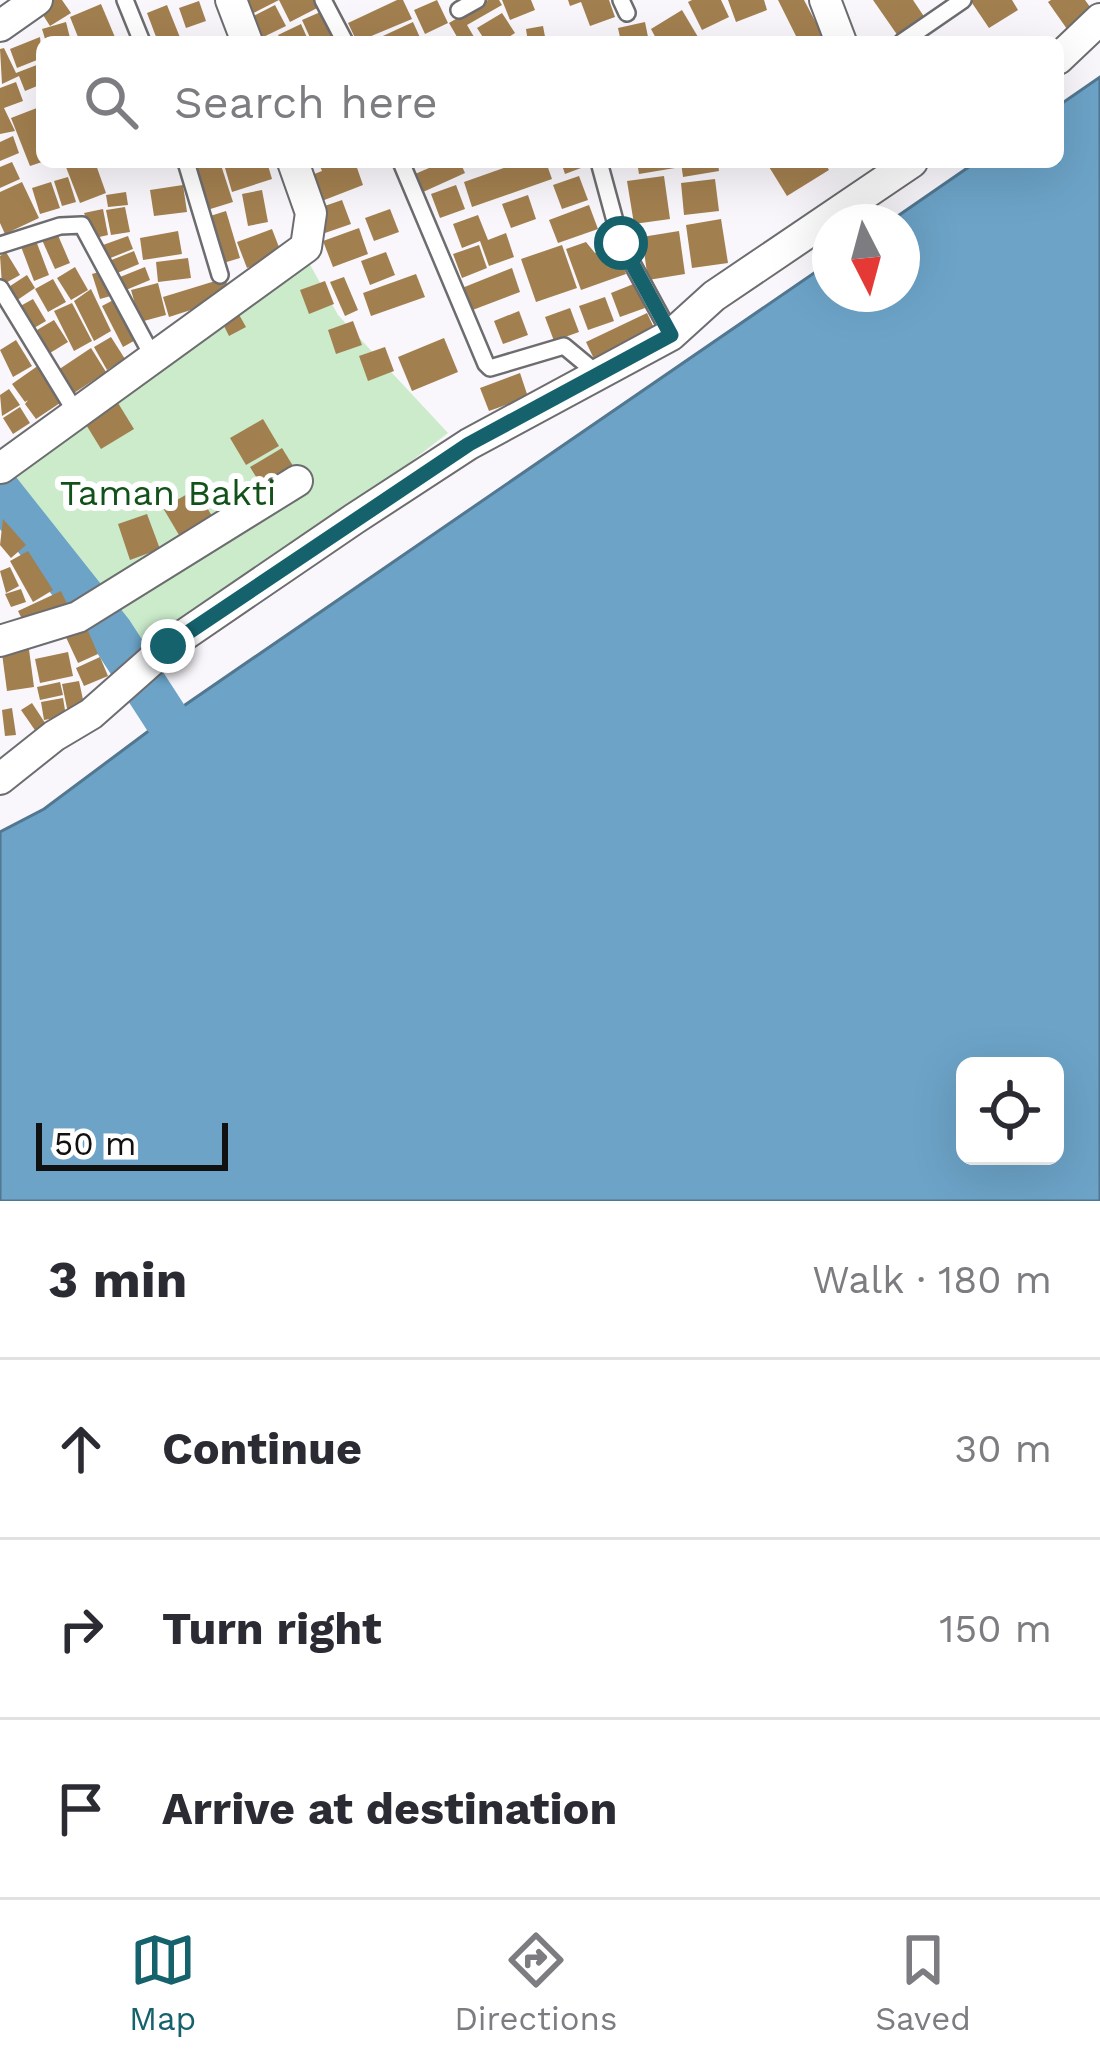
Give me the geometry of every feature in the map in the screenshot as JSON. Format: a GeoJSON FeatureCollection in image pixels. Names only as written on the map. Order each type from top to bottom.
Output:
{"type":"FeatureCollection","features":[{"type":"Feature","properties":{"kind":"street"},"geometry":{"type":"LineString","coordinates":[[0,26],[37,0]]}},
{"type":"Feature","properties":{"kind":"street"},"geometry":{"type":"LineString","coordinates":[[231,0],[246,36]]}},
{"type":"Feature","properties":{"kind":"street"},"geometry":{"type":"LineString","coordinates":[[825,0],[839,36]]}},
{"type":"Feature","properties":{"kind":"street"},"geometry":{"type":"LineString","coordinates":[[1064,53],[1100,19]]}},
{"type":"Feature","properties":{"kind":"street"},"geometry":{"type":"LineString","coordinates":[[1,468],[306,247],[311,213],[295,168]]}},
{"type":"Feature","properties":{"kind":"street"},"geometry":{"type":"LineString","coordinates":[[0,778],[91,714],[152,660],[469,444],[671,335],[714,296],[901,168]]}},
{"type":"Feature","properties":{"kind":"street"},"geometry":{"type":"LineString","coordinates":[[0,641],[92,609],[297,481]]}},
{"type":"Feature","properties":{"kind":"lane"},"geometry":{"type":"LineString","coordinates":[[125,0],[140,36]]}},
{"type":"Feature","properties":{"kind":"lane"},"geometry":{"type":"LineString","coordinates":[[323,0],[342,36]]}},
{"type":"Feature","properties":{"kind":"lane"},"geometry":{"type":"LineString","coordinates":[[459,10],[477,0]]}},
{"type":"Feature","properties":{"kind":"lane"},"geometry":{"type":"LineString","coordinates":[[911,36],[963,0]]}},
{"type":"Feature","properties":{"kind":"lane"},"geometry":{"type":"LineString","coordinates":[[188,168],[220,275]]}},
{"type":"Feature","properties":{"kind":"lane"},"geometry":{"type":"LineString","coordinates":[[404,168],[486,364],[505,366],[564,346],[599,375]]}},
{"type":"Feature","properties":{"kind":"lane"},"geometry":{"type":"LineString","coordinates":[[601,168],[621,243],[671,335]]}},
{"type":"Feature","properties":{"kind":"lane"},"geometry":{"type":"LineString","coordinates":[[0,245],[60,226],[82,225],[153,357]]}},
{"type":"Feature","properties":{"kind":"lane"},"geometry":{"type":"LineString","coordinates":[[0,288],[75,411]]}},
{"type":"Feature","properties":{"kind":"green space","name":"Taman Bakti"},"geometry":{"type":"Polygon","coordinates":[[[308,261],[338,315],[448,433],[335,520],[138,646],[2,476],[308,261]]]}},
{"type":"Feature","properties":{"kind":"water"},"geometry":{"type":"Polygon","coordinates":[[[1100,77],[1100,1201],[0,1201],[0,832],[44,809],[166,718],[812,274],[812,312],[920,312],[920,204],[915,204],[967,168],[1064,168],[1064,102],[1100,77]]]}},
{"type":"Feature","properties":{"kind":"building"},"geometry":{"type":"Polygon","coordinates":[[[62,0],[71,13],[50,26],[36,4],[62,0]]]}},
{"type":"Feature","properties":{"kind":"building"},"geometry":{"type":"Polygon","coordinates":[[[232,0],[279,0],[242,19],[232,0]]]}},
{"type":"Feature","properties":{"kind":"building"},"geometry":{"type":"Polygon","coordinates":[[[279,0],[320,0],[323,5],[290,22],[279,0]]]}},
{"type":"Feature","properties":{"kind":"building"},"geometry":{"type":"Polygon","coordinates":[[[397,0],[403,0],[412,19],[371,36],[354,36],[348,23],[397,0]]]}},
{"type":"Feature","properties":{"kind":"building"},"geometry":{"type":"Polygon","coordinates":[[[437,0],[448,23],[425,34],[414,10],[437,0]]]}},
{"type":"Feature","properties":{"kind":"building"},"geometry":{"type":"Polygon","coordinates":[[[488,0],[499,0],[502,5],[467,25],[473,36],[457,36],[449,23],[488,0]]]}},
{"type":"Feature","properties":{"kind":"building"},"geometry":{"type":"Polygon","coordinates":[[[502,0],[531,0],[535,10],[510,20],[502,0]]]}},
{"type":"Feature","properties":{"kind":"building"},"geometry":{"type":"Polygon","coordinates":[[[568,0],[609,0],[615,17],[590,26],[581,2],[570,6],[568,0]]]}},
{"type":"Feature","properties":{"kind":"building"},"geometry":{"type":"Polygon","coordinates":[[[721,0],[729,17],[702,30],[688,2],[721,0]]]}},
{"type":"Feature","properties":{"kind":"building"},"geometry":{"type":"Polygon","coordinates":[[[728,0],[764,0],[767,10],[736,22],[728,0]]]}},
{"type":"Feature","properties":{"kind":"building"},"geometry":{"type":"Polygon","coordinates":[[[778,0],[804,0],[823,36],[796,36],[778,0]]]}},
{"type":"Feature","properties":{"kind":"building"},"geometry":{"type":"Polygon","coordinates":[[[873,0],[913,0],[925,18],[898,36],[873,0]]]}},
{"type":"Feature","properties":{"kind":"building"},"geometry":{"type":"Polygon","coordinates":[[[970,0],[1012,0],[1018,10],[989,28],[970,0]]]}},
{"type":"Feature","properties":{"kind":"building"},"geometry":{"type":"Polygon","coordinates":[[[1051,0],[1085,0],[1093,11],[1067,29],[1051,0]]]}},
{"type":"Feature","properties":{"kind":"building"},"geometry":{"type":"Polygon","coordinates":[[[199,1],[206,21],[186,28],[179,8],[199,1]]]}},
{"type":"Feature","properties":{"kind":"building"},"geometry":{"type":"Polygon","coordinates":[[[101,4],[114,36],[78,36],[70,17],[101,4]]]}},
{"type":"Feature","properties":{"kind":"building"},"geometry":{"type":"Polygon","coordinates":[[[167,5],[179,36],[156,36],[147,13],[167,5]]]}},
{"type":"Feature","properties":{"kind":"building"},"geometry":{"type":"Polygon","coordinates":[[[275,5],[286,26],[265,36],[250,36],[242,22],[275,5]]]}},
{"type":"Feature","properties":{"kind":"building"},"geometry":{"type":"Polygon","coordinates":[[[325,10],[337,36],[309,36],[302,20],[325,10]]]}},
{"type":"Feature","properties":{"kind":"building"},"geometry":{"type":"Polygon","coordinates":[[[682,10],[697,36],[655,36],[651,29],[682,10]]]}},
{"type":"Feature","properties":{"kind":"building"},"geometry":{"type":"Polygon","coordinates":[[[502,13],[515,33],[482,36],[477,28],[502,13]]]}},
{"type":"Feature","properties":{"kind":"building"},"geometry":{"type":"Polygon","coordinates":[[[66,22],[70,36],[44,36],[42,29],[66,22]]]}},
{"type":"Feature","properties":{"kind":"building"},"geometry":{"type":"Polygon","coordinates":[[[413,22],[419,36],[383,36],[413,22]]]}},
{"type":"Feature","properties":{"kind":"building"},"geometry":{"type":"Polygon","coordinates":[[[645,22],[648,36],[620,36],[618,28],[645,22]]]}},
{"type":"Feature","properties":{"kind":"building"},"geometry":{"type":"Polygon","coordinates":[[[301,24],[306,36],[279,36],[301,24]]]}},
{"type":"Feature","properties":{"kind":"building"},"geometry":{"type":"Polygon","coordinates":[[[543,26],[545,36],[527,36],[526,29],[543,26]]]}},
{"type":"Feature","properties":{"kind":"building"},"geometry":{"type":"Polygon","coordinates":[[[36,39],[36,60],[17,68],[10,49],[36,39]]]}},
{"type":"Feature","properties":{"kind":"building"},"geometry":{"type":"Polygon","coordinates":[[[4,48],[16,73],[36,65],[36,86],[25,91],[19,76],[2,84],[0,49],[4,48]]]}},
{"type":"Feature","properties":{"kind":"building"},"geometry":{"type":"Polygon","coordinates":[[[16,82],[23,101],[4,108],[15,131],[0,134],[0,88],[16,82]]]}},
{"type":"Feature","properties":{"kind":"building"},"geometry":{"type":"Polygon","coordinates":[[[36,108],[36,164],[30,166],[11,118],[36,108]]]}},
{"type":"Feature","properties":{"kind":"building"},"geometry":{"type":"Polygon","coordinates":[[[13,136],[19,153],[0,161],[0,142],[13,136]]]}},
{"type":"Feature","properties":{"kind":"building"},"geometry":{"type":"Polygon","coordinates":[[[12,162],[20,179],[0,188],[0,167],[12,162]]]}},
{"type":"Feature","properties":{"kind":"building"},"geometry":{"type":"Polygon","coordinates":[[[66,168],[97,168],[106,193],[80,203],[66,168]]]}},
{"type":"Feature","properties":{"kind":"building"},"geometry":{"type":"Polygon","coordinates":[[[191,168],[222,168],[233,202],[204,211],[191,168]]]}},
{"type":"Feature","properties":{"kind":"building"},"geometry":{"type":"Polygon","coordinates":[[[225,168],[269,168],[272,179],[232,192],[225,168]]]}},
{"type":"Feature","properties":{"kind":"building"},"geometry":{"type":"Polygon","coordinates":[[[357,168],[363,185],[314,204],[304,178],[357,168]]]}},
{"type":"Feature","properties":{"kind":"building"},"geometry":{"type":"Polygon","coordinates":[[[429,168],[463,168],[465,173],[423,192],[415,174],[429,168]]]}},
{"type":"Feature","properties":{"kind":"building"},"geometry":{"type":"Polygon","coordinates":[[[504,168],[548,168],[552,179],[472,207],[464,182],[504,168]]]}},
{"type":"Feature","properties":{"kind":"building"},"geometry":{"type":"Polygon","coordinates":[[[638,168],[675,168],[639,174],[638,168]]]}},
{"type":"Feature","properties":{"kind":"building"},"geometry":{"type":"Polygon","coordinates":[[[682,168],[719,168],[719,171],[683,177],[682,168]]]}},
{"type":"Feature","properties":{"kind":"building"},"geometry":{"type":"Polygon","coordinates":[[[770,168],[828,168],[829,170],[787,196],[770,168]]]}},
{"type":"Feature","properties":{"kind":"building"},"geometry":{"type":"Polygon","coordinates":[[[579,176],[588,200],[562,209],[553,185],[579,176]]]}},
{"type":"Feature","properties":{"kind":"building"},"geometry":{"type":"Polygon","coordinates":[[[664,176],[670,219],[634,224],[627,181],[664,176]]]}},
{"type":"Feature","properties":{"kind":"building"},"geometry":{"type":"Polygon","coordinates":[[[68,177],[76,202],[62,206],[54,181],[68,177]]]}},
{"type":"Feature","properties":{"kind":"building"},"geometry":{"type":"Polygon","coordinates":[[[715,179],[719,211],[684,215],[681,183],[715,179]]]}},
{"type":"Feature","properties":{"kind":"building"},"geometry":{"type":"Polygon","coordinates":[[[22,182],[39,218],[5,234],[0,223],[0,192],[22,182]]]}},
{"type":"Feature","properties":{"kind":"building"},"geometry":{"type":"Polygon","coordinates":[[[51,182],[60,208],[40,214],[32,188],[51,182]]]}},
{"type":"Feature","properties":{"kind":"building"},"geometry":{"type":"Polygon","coordinates":[[[183,185],[187,212],[154,216],[150,190],[183,185]]]}},
{"type":"Feature","properties":{"kind":"building"},"geometry":{"type":"Polygon","coordinates":[[[456,185],[465,209],[440,218],[431,194],[456,185]]]}},
{"type":"Feature","properties":{"kind":"building"},"geometry":{"type":"Polygon","coordinates":[[[262,190],[268,222],[248,226],[242,194],[262,190]]]}},
{"type":"Feature","properties":{"kind":"building"},"geometry":{"type":"Polygon","coordinates":[[[126,192],[128,205],[108,207],[106,195],[126,192]]]}},
{"type":"Feature","properties":{"kind":"building"},"geometry":{"type":"Polygon","coordinates":[[[528,195],[536,219],[511,228],[502,204],[528,195]]]}},
{"type":"Feature","properties":{"kind":"building"},"geometry":{"type":"Polygon","coordinates":[[[342,200],[351,224],[325,233],[316,209],[342,200]]]}},
{"type":"Feature","properties":{"kind":"building"},"geometry":{"type":"Polygon","coordinates":[[[589,205],[598,229],[558,243],[549,220],[589,205]]]}},
{"type":"Feature","properties":{"kind":"building"},"geometry":{"type":"Polygon","coordinates":[[[125,207],[130,232],[111,235],[106,210],[125,207]]]}},
{"type":"Feature","properties":{"kind":"building"},"geometry":{"type":"Polygon","coordinates":[[[103,209],[108,235],[95,238],[84,213],[103,209]]]}},
{"type":"Feature","properties":{"kind":"building"},"geometry":{"type":"Polygon","coordinates":[[[390,209],[399,232],[374,241],[365,218],[390,209]]]}},
{"type":"Feature","properties":{"kind":"building"},"geometry":{"type":"Polygon","coordinates":[[[226,211],[240,258],[220,264],[207,217],[226,211]]]}},
{"type":"Feature","properties":{"kind":"building"},"geometry":{"type":"Polygon","coordinates":[[[478,215],[488,240],[506,233],[514,257],[489,266],[480,241],[462,248],[453,224],[478,215]]]}},
{"type":"Feature","properties":{"kind":"building"},"geometry":{"type":"Polygon","coordinates":[[[721,219],[728,263],[692,268],[686,225],[721,219]]]}},
{"type":"Feature","properties":{"kind":"building"},"geometry":{"type":"Polygon","coordinates":[[[359,228],[368,254],[333,267],[323,241],[359,228]]]}},
{"type":"Feature","properties":{"kind":"building"},"geometry":{"type":"Polygon","coordinates":[[[272,229],[282,255],[247,268],[237,242],[272,229]]]}},
{"type":"Feature","properties":{"kind":"building"},"geometry":{"type":"Polygon","coordinates":[[[178,231],[182,254],[143,260],[140,238],[178,231]]]}},
{"type":"Feature","properties":{"kind":"building"},"geometry":{"type":"Polygon","coordinates":[[[679,231],[685,274],[648,280],[642,237],[679,231]]]}},
{"type":"Feature","properties":{"kind":"building"},"geometry":{"type":"Polygon","coordinates":[[[57,233],[70,263],[55,269],[42,240],[57,233]]]}},
{"type":"Feature","properties":{"kind":"building"},"geometry":{"type":"Polygon","coordinates":[[[128,236],[133,249],[108,259],[103,245],[128,236]]]}},
{"type":"Feature","properties":{"kind":"building"},"geometry":{"type":"Polygon","coordinates":[[[35,238],[49,275],[34,281],[20,244],[35,238]]]}},
{"type":"Feature","properties":{"kind":"building"},"geometry":{"type":"Polygon","coordinates":[[[586,242],[595,253],[615,245],[626,274],[581,290],[566,249],[586,242]]]}},
{"type":"Feature","properties":{"kind":"building"},"geometry":{"type":"Polygon","coordinates":[[[479,245],[487,268],[462,278],[453,254],[479,245]]]}},
{"type":"Feature","properties":{"kind":"building"},"geometry":{"type":"Polygon","coordinates":[[[562,245],[577,288],[536,302],[521,259],[562,245]]]}},
{"type":"Feature","properties":{"kind":"building"},"geometry":{"type":"Polygon","coordinates":[[[134,251],[139,264],[115,274],[109,261],[134,251]]]}},
{"type":"Feature","properties":{"kind":"building"},"geometry":{"type":"Polygon","coordinates":[[[6,252],[20,275],[2,285],[0,256],[6,252]]]}},
{"type":"Feature","properties":{"kind":"building"},"geometry":{"type":"Polygon","coordinates":[[[386,252],[395,275],[370,285],[361,261],[386,252]]]}},
{"type":"Feature","properties":{"kind":"building"},"geometry":{"type":"Polygon","coordinates":[[[188,258],[191,278],[158,282],[156,262],[188,258]]]}},
{"type":"Feature","properties":{"kind":"building"},"geometry":{"type":"Polygon","coordinates":[[[75,267],[88,290],[71,300],[57,278],[75,267]]]}},
{"type":"Feature","properties":{"kind":"building"},"geometry":{"type":"Polygon","coordinates":[[[145,267],[150,280],[126,290],[120,277],[145,267]]]}},
{"type":"Feature","properties":{"kind":"building"},"geometry":{"type":"Polygon","coordinates":[[[512,268],[520,292],[470,311],[462,288],[512,268]]]}},
{"type":"Feature","properties":{"kind":"building"},"geometry":{"type":"Polygon","coordinates":[[[106,270],[114,295],[100,299],[92,274],[106,270]]]}},
{"type":"Feature","properties":{"kind":"building"},"geometry":{"type":"Polygon","coordinates":[[[416,274],[425,297],[371,316],[363,293],[416,274]]]}},
{"type":"Feature","properties":{"kind":"building"},"geometry":{"type":"Polygon","coordinates":[[[27,275],[35,288],[13,303],[4,290],[27,275]]]}},
{"type":"Feature","properties":{"kind":"building"},"geometry":{"type":"Polygon","coordinates":[[[344,277],[358,310],[345,316],[330,282],[344,277]]]}},
{"type":"Feature","properties":{"kind":"building"},"geometry":{"type":"Polygon","coordinates":[[[225,278],[231,297],[169,317],[163,297],[225,278]]]}},
{"type":"Feature","properties":{"kind":"building"},"geometry":{"type":"Polygon","coordinates":[[[53,279],[66,302],[48,312],[35,289],[53,279]]]}},
{"type":"Feature","properties":{"kind":"building"},"geometry":{"type":"Polygon","coordinates":[[[325,281],[334,304],[309,314],[300,290],[325,281]]]}},
{"type":"Feature","properties":{"kind":"building"},"geometry":{"type":"Polygon","coordinates":[[[158,283],[166,315],[140,322],[131,290],[158,283]]]}},
{"type":"Feature","properties":{"kind":"building"},"geometry":{"type":"Polygon","coordinates":[[[636,283],[645,308],[620,317],[611,293],[636,283]]]}},
{"type":"Feature","properties":{"kind":"building"},"geometry":{"type":"Polygon","coordinates":[[[91,289],[111,331],[94,341],[74,301],[91,289]]]}},
{"type":"Feature","properties":{"kind":"building"},"geometry":{"type":"Polygon","coordinates":[[[119,297],[141,337],[123,347],[102,306],[119,297]]]}},
{"type":"Feature","properties":{"kind":"building"},"geometry":{"type":"Polygon","coordinates":[[[605,297],[614,321],[588,330],[579,306],[605,297]]]}},
{"type":"Feature","properties":{"kind":"building"},"geometry":{"type":"Polygon","coordinates":[[[33,299],[46,321],[29,331],[15,309],[33,299]]]}},
{"type":"Feature","properties":{"kind":"building"},"geometry":{"type":"Polygon","coordinates":[[[72,303],[92,341],[74,351],[54,311],[72,303]]]}},
{"type":"Feature","properties":{"kind":"building"},"geometry":{"type":"Polygon","coordinates":[[[570,308],[579,332],[554,341],[545,317],[570,308]]]}},
{"type":"Feature","properties":{"kind":"building"},"geometry":{"type":"Polygon","coordinates":[[[237,311],[246,327],[229,336],[221,320],[237,311]]]}},
{"type":"Feature","properties":{"kind":"building"},"geometry":{"type":"Polygon","coordinates":[[[519,311],[528,335],[503,344],[494,321],[519,311]]]}},
{"type":"Feature","properties":{"kind":"building"},"geometry":{"type":"Polygon","coordinates":[[[647,313],[656,332],[595,361],[586,342],[647,313]]]}},
{"type":"Feature","properties":{"kind":"building"},"geometry":{"type":"Polygon","coordinates":[[[54,320],[68,342],[50,353],[37,330],[54,320]]]}},
{"type":"Feature","properties":{"kind":"building"},"geometry":{"type":"Polygon","coordinates":[[[353,321],[362,345],[336,354],[328,330],[353,321]]]}},
{"type":"Feature","properties":{"kind":"building"},"geometry":{"type":"Polygon","coordinates":[[[111,337],[125,359],[107,370],[94,347],[111,337]]]}},
{"type":"Feature","properties":{"kind":"building"},"geometry":{"type":"Polygon","coordinates":[[[444,338],[458,372],[412,391],[398,357],[444,338]]]}},
{"type":"Feature","properties":{"kind":"building"},"geometry":{"type":"Polygon","coordinates":[[[16,340],[32,366],[13,377],[0,350],[16,340]]]}},
{"type":"Feature","properties":{"kind":"building"},"geometry":{"type":"Polygon","coordinates":[[[385,347],[394,371],[368,381],[359,356],[385,347]]]}},
{"type":"Feature","properties":{"kind":"building"},"geometry":{"type":"Polygon","coordinates":[[[91,348],[106,372],[71,395],[55,372],[91,348]]]}},
{"type":"Feature","properties":{"kind":"building"},"geometry":{"type":"Polygon","coordinates":[[[39,365],[63,401],[36,419],[25,404],[28,400],[12,384],[39,365]]]}},
{"type":"Feature","properties":{"kind":"building"},"geometry":{"type":"Polygon","coordinates":[[[520,373],[528,397],[489,411],[480,388],[520,373]]]}},
{"type":"Feature","properties":{"kind":"building"},"geometry":{"type":"Polygon","coordinates":[[[9,389],[20,405],[2,416],[0,395],[9,389]]]}},
{"type":"Feature","properties":{"kind":"building"},"geometry":{"type":"Polygon","coordinates":[[[110,390],[134,429],[101,449],[77,410],[110,390]]]}},
{"type":"Feature","properties":{"kind":"building"},"geometry":{"type":"Polygon","coordinates":[[[20,407],[30,423],[13,434],[3,418],[20,407]]]}},
{"type":"Feature","properties":{"kind":"building"},"geometry":{"type":"Polygon","coordinates":[[[263,419],[279,446],[246,465],[230,438],[263,419]]]}},
{"type":"Feature","properties":{"kind":"building"},"geometry":{"type":"Polygon","coordinates":[[[282,448],[298,474],[266,493],[250,467],[282,448]]]}},
{"type":"Feature","properties":{"kind":"building"},"geometry":{"type":"Polygon","coordinates":[[[196,489],[212,516],[179,535],[163,508],[196,489]]]}},
{"type":"Feature","properties":{"kind":"building"},"geometry":{"type":"Polygon","coordinates":[[[147,514],[160,549],[130,560],[118,524],[147,514]]]}},
{"type":"Feature","properties":{"kind":"building"},"geometry":{"type":"Polygon","coordinates":[[[3,519],[26,545],[11,558],[0,545],[3,519]]]}},
{"type":"Feature","properties":{"kind":"building"},"geometry":{"type":"Polygon","coordinates":[[[28,551],[53,590],[33,602],[10,561],[28,551]]]}},
{"type":"Feature","properties":{"kind":"building"},"geometry":{"type":"Polygon","coordinates":[[[10,567],[19,586],[6,593],[0,571],[10,567]]]}},
{"type":"Feature","properties":{"kind":"building"},"geometry":{"type":"Polygon","coordinates":[[[21,589],[26,602],[11,607],[5,594],[21,589]]]}},
{"type":"Feature","properties":{"kind":"building"},"geometry":{"type":"Polygon","coordinates":[[[61,591],[68,606],[26,627],[18,611],[61,591]]]}},
{"type":"Feature","properties":{"kind":"building"},"geometry":{"type":"Polygon","coordinates":[[[85,624],[98,654],[78,663],[64,633],[85,624]]]}},
{"type":"Feature","properties":{"kind":"building"},"geometry":{"type":"Polygon","coordinates":[[[28,642],[34,687],[7,691],[1,646],[28,642]]]}},
{"type":"Feature","properties":{"kind":"building"},"geometry":{"type":"Polygon","coordinates":[[[68,652],[73,676],[40,683],[35,659],[68,652]]]}},
{"type":"Feature","properties":{"kind":"building"},"geometry":{"type":"Polygon","coordinates":[[[100,657],[108,676],[84,686],[76,668],[100,657]]]}},
{"type":"Feature","properties":{"kind":"building"},"geometry":{"type":"Polygon","coordinates":[[[79,681],[85,709],[68,713],[62,684],[79,681]]]}},
{"type":"Feature","properties":{"kind":"building"},"geometry":{"type":"Polygon","coordinates":[[[60,682],[63,695],[40,700],[37,687],[60,682]]]}},
{"type":"Feature","properties":{"kind":"building"},"geometry":{"type":"Polygon","coordinates":[[[63,698],[66,716],[44,720],[41,702],[63,698]]]}},
{"type":"Feature","properties":{"kind":"building"},"geometry":{"type":"Polygon","coordinates":[[[32,703],[49,729],[39,736],[21,710],[32,703]]]}},
{"type":"Feature","properties":{"kind":"building"},"geometry":{"type":"Polygon","coordinates":[[[12,708],[16,735],[5,736],[2,710],[12,708]]]}},
{"type":"Feature","properties":{"kind":"waterway"},"geometry":{"type":"LineString","coordinates":[[0,493],[111,633],[166,718]]}},
{"type":"Feature","properties":{"kind":"route"},"geometry":{"type":"LineString","coordinates":[[168,646],[469,444],[671,335],[621,243]]}}]}
